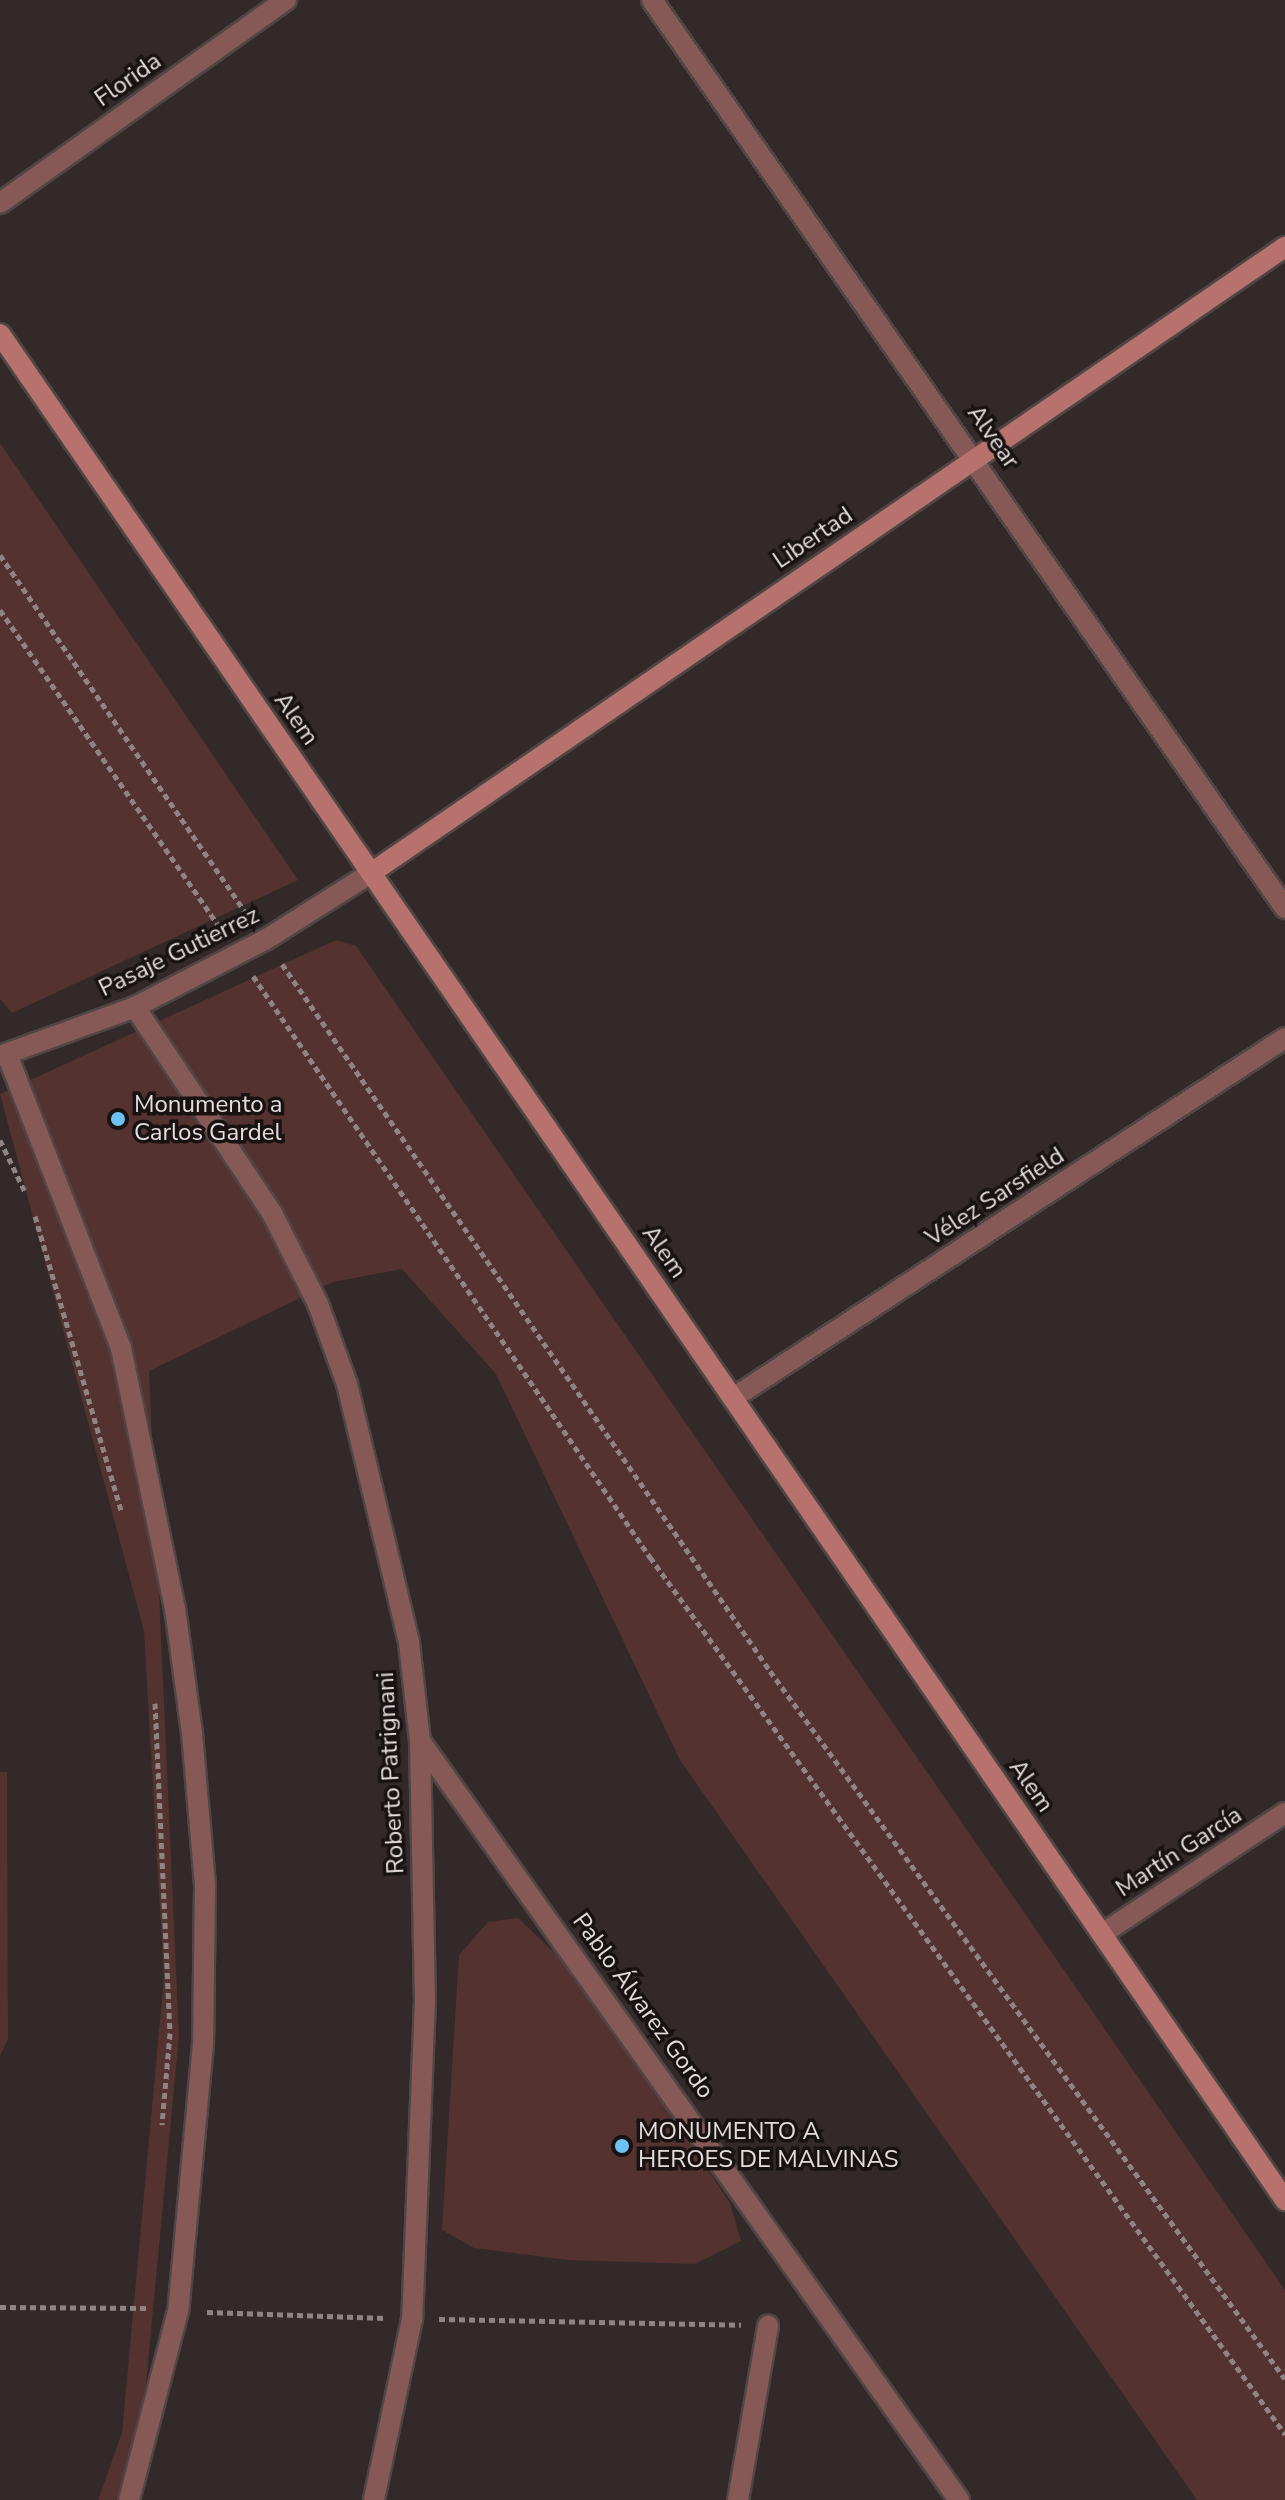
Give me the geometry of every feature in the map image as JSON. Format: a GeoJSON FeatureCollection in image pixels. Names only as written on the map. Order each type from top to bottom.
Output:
{"type":"FeatureCollection","features":[{"type":"Feature","properties":{"kind":"main road","name":"Libertad"},"geometry":{"type":"LineString","coordinates":[[371,873],[1285,247]]}},
{"type":"Feature","properties":{"kind":"main road","name":"Alem"},"geometry":{"type":"LineString","coordinates":[[0,334],[1285,2200]]}},
{"type":"Feature","properties":{"kind":"street","name":"Florida"},"geometry":{"type":"LineString","coordinates":[[0,203],[286,0]]}},
{"type":"Feature","properties":{"kind":"street","name":"Alvear"},"geometry":{"type":"LineString","coordinates":[[652,0],[976,458],[1285,908]]}},
{"type":"Feature","properties":{"kind":"street","name":"Pasaje Gutierrez"},"geometry":{"type":"LineString","coordinates":[[3,1055],[135,1007],[265,940],[371,873]]}},
{"type":"Feature","properties":{"kind":"street","name":"Roberto Patrignani"},"geometry":{"type":"LineString","coordinates":[[135,1007],[272,1213],[318,1304],[385,1529],[420,1741],[425,2000],[412,2319],[374,2500]]}},
{"type":"Feature","properties":{"kind":"street","name":"Vélez Sarsfield"},"geometry":{"type":"LineString","coordinates":[[733,1398],[1285,1038]]}},
{"type":"Feature","properties":{"kind":"street"},"geometry":{"type":"LineString","coordinates":[[3,1055],[121,1348],[178,1624],[205,1886],[203,2044],[178,2311],[129,2500]]}},
{"type":"Feature","properties":{"kind":"street","name":"Pablo Álvarez Gordo"},"geometry":{"type":"LineString","coordinates":[[420,1741],[959,2500]]}},
{"type":"Feature","properties":{"kind":"street","name":"Martín García"},"geometry":{"type":"LineString","coordinates":[[1102,1934],[1285,1813]]}},
{"type":"Feature","properties":{"kind":"street"},"geometry":{"type":"LineString","coordinates":[[738,2500],[768,2326]]}},
{"type":"Feature","properties":{"kind":"path"},"geometry":{"type":"LineString","coordinates":[[0,555],[770,1671],[1285,2379]]}},
{"type":"Feature","properties":{"kind":"path"},"geometry":{"type":"LineString","coordinates":[[0,610],[650,1557],[1285,2434]]}},
{"type":"Feature","properties":{"kind":"path"},"geometry":{"type":"LineString","coordinates":[[0,1140],[31,1204],[124,1521]]}},
{"type":"Feature","properties":{"kind":"path"},"geometry":{"type":"LineString","coordinates":[[154,1689],[170,2033],[161,2140]]}},
{"type":"Feature","properties":{"kind":"path"},"geometry":{"type":"LineString","coordinates":[[145,2323],[148,2292]]}},
{"type":"Feature","properties":{"kind":"path"},"geometry":{"type":"LineString","coordinates":[[0,2307],[146,2308]]}},
{"type":"Feature","properties":{"kind":"path"},"geometry":{"type":"LineString","coordinates":[[178,2311],[768,2326]]}},
{"type":"Feature","properties":{"kind":"shaded area"},"geometry":{"type":"Polygon","coordinates":[[[0,443],[298,880],[12,1013],[0,999],[0,443]]]}},
{"type":"Feature","properties":{"kind":"shaded area"},"geometry":{"type":"Polygon","coordinates":[[[336,940],[356,946],[1285,2290],[1285,2500],[1197,2500],[680,1760],[496,1374],[402,1269],[333,1282],[149,1371],[179,2036],[140,2447],[119,2500],[98,2500],[122,2433],[164,1977],[144,1631],[0,1094],[336,940]]]}},
{"type":"Feature","properties":{"kind":"shaded area"},"geometry":{"type":"Polygon","coordinates":[[[0,1772],[7,1772],[8,2039],[0,2056],[0,1772]]]}},
{"type":"Feature","properties":{"kind":"shaded area"},"geometry":{"type":"Polygon","coordinates":[[[518,1918],[577,1974],[730,2203],[741,2241],[695,2264],[568,2260],[474,2248],[442,2230],[459,1955],[488,1922],[518,1918]]]}},
{"type":"Feature","properties":{"kind":"place","name":"Monumento a Carlos Gardel"},"geometry":{"type":"Point","coordinates":[118,1119]}},
{"type":"Feature","properties":{"kind":"place","name":"MONUMENTO A HEROES DE MALVINAS"},"geometry":{"type":"Point","coordinates":[622,2146]}}]}
